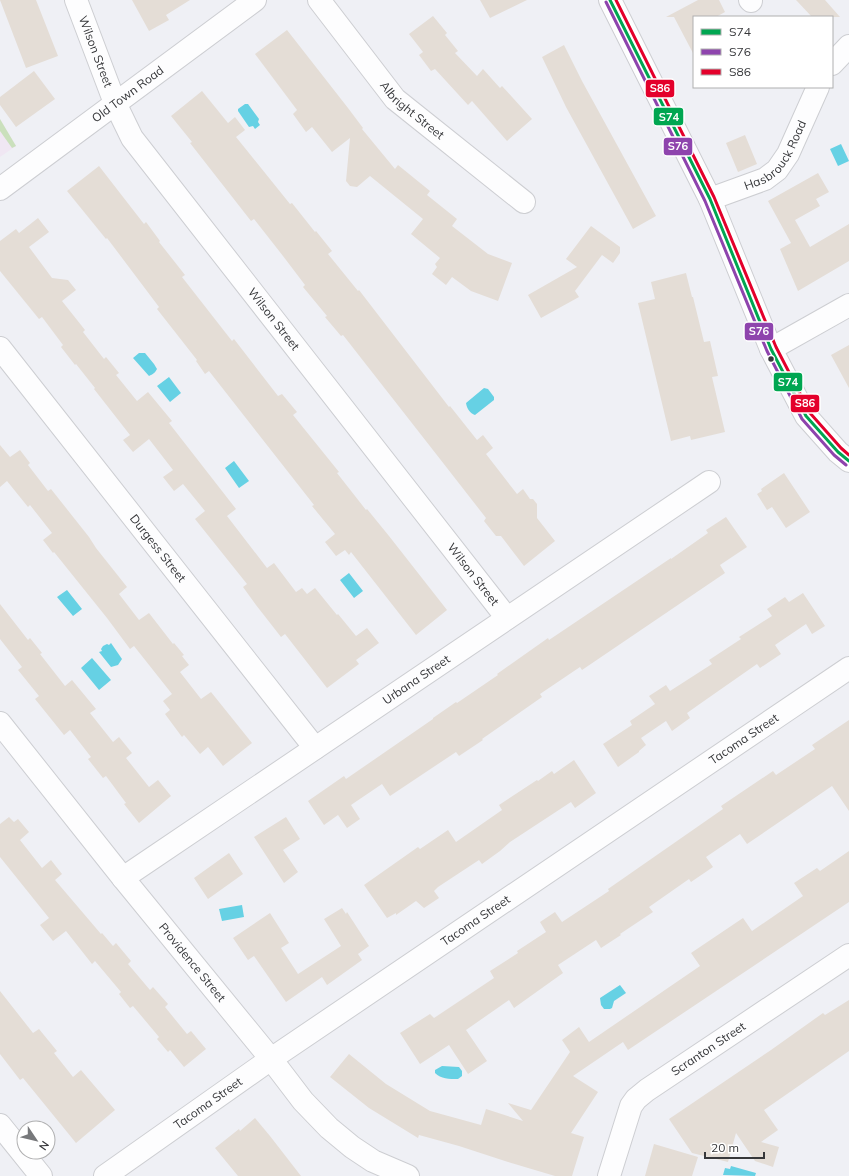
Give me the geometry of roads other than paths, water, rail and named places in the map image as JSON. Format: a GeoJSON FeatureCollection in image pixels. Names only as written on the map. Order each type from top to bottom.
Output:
{"type":"FeatureCollection","features":[{"type":"Feature","properties":{"kind":"street","name":"Wilson Street"},"geometry":{"type":"LineString","coordinates":[[76,0],[115,103],[132,138],[507,618]]}},
{"type":"Feature","properties":{"kind":"street","name":"Old Town Road"},"geometry":{"type":"LineString","coordinates":[[0,189],[255,0]]}},
{"type":"Feature","properties":{"kind":"street","name":"Albright Street"},"geometry":{"type":"LineString","coordinates":[[319,0],[395,99],[524,202]]}},
{"type":"Feature","properties":{"kind":"street"},"geometry":{"type":"LineString","coordinates":[[610,0],[710,199],[771,349],[806,416],[838,452],[849,461]]}},
{"type":"Feature","properties":{"kind":"street"},"geometry":{"type":"LineString","coordinates":[[833,63],[849,46]]}},
{"type":"Feature","properties":{"kind":"street","name":"Hasbrouck Road"},"geometry":{"type":"LineString","coordinates":[[710,199],[764,179],[776,170],[788,154],[818,88]]}},
{"type":"Feature","properties":{"kind":"street"},"geometry":{"type":"LineString","coordinates":[[771,349],[849,305]]}},
{"type":"Feature","properties":{"kind":"street","name":"Durgess Street"},"geometry":{"type":"LineString","coordinates":[[0,348],[316,748]]}},
{"type":"Feature","properties":{"kind":"street","name":"Urbana Street"},"geometry":{"type":"LineString","coordinates":[[124,878],[709,482]]}},
{"type":"Feature","properties":{"kind":"street","name":"Tacoma Street"},"geometry":{"type":"LineString","coordinates":[[104,1176],[271,1058],[849,668]]}},
{"type":"Feature","properties":{"kind":"street","name":"Providence Street"},"geometry":{"type":"LineString","coordinates":[[0,722],[124,878],[271,1058],[303,1101],[329,1128],[352,1147],[373,1160],[408,1176]]}},
{"type":"Feature","properties":{"kind":"street","name":"Scranton Street"},"geometry":{"type":"LineString","coordinates":[[609,1176],[628,1114],[636,1098],[849,955]]}},
{"type":"Feature","properties":{"kind":"street"},"geometry":{"type":"LineString","coordinates":[[0,1125],[42,1176]]}},
{"type":"Feature","properties":{"kind":"water"},"geometry":{"type":"Polygon","coordinates":[[[245,104],[248,104],[259,119],[258,122],[260,125],[255,129],[253,126],[249,127],[238,111],[238,109],[245,104]]]}},
{"type":"Feature","properties":{"kind":"water"},"geometry":{"type":"Polygon","coordinates":[[[841,144],[849,161],[838,166],[830,149],[841,144]]]}},
{"type":"Feature","properties":{"kind":"water"},"geometry":{"type":"Polygon","coordinates":[[[139,353],[145,353],[157,369],[149,376],[133,358],[139,353]]]}},
{"type":"Feature","properties":{"kind":"water"},"geometry":{"type":"Polygon","coordinates":[[[169,377],[181,393],[170,402],[157,386],[169,377]]]}},
{"type":"Feature","properties":{"kind":"water"},"geometry":{"type":"Polygon","coordinates":[[[484,388],[488,389],[494,397],[494,400],[475,415],[469,410],[466,403],[484,388]]]}},
{"type":"Feature","properties":{"kind":"water"},"geometry":{"type":"Polygon","coordinates":[[[234,461],[249,481],[239,488],[225,468],[234,461]]]}},
{"type":"Feature","properties":{"kind":"water"},"geometry":{"type":"Polygon","coordinates":[[[349,573],[363,591],[354,598],[340,580],[349,573]]]}},
{"type":"Feature","properties":{"kind":"water"},"geometry":{"type":"Polygon","coordinates":[[[67,590],[82,609],[73,616],[57,597],[67,590]]]}},
{"type":"Feature","properties":{"kind":"water"},"geometry":{"type":"Polygon","coordinates":[[[111,643],[122,659],[118,665],[111,667],[99,652],[102,651],[101,649],[103,646],[111,643]]]}},
{"type":"Feature","properties":{"kind":"water"},"geometry":{"type":"Polygon","coordinates":[[[92,658],[111,680],[99,690],[81,668],[92,658]]]}},
{"type":"Feature","properties":{"kind":"water"},"geometry":{"type":"Polygon","coordinates":[[[242,905],[244,917],[222,921],[219,909],[242,905]]]}},
{"type":"Feature","properties":{"kind":"water"},"geometry":{"type":"Polygon","coordinates":[[[620,985],[626,993],[614,1001],[612,1008],[604,1009],[601,1005],[600,998],[620,985]]]}},
{"type":"Feature","properties":{"kind":"water"},"geometry":{"type":"Polygon","coordinates":[[[442,1066],[459,1067],[462,1071],[462,1076],[458,1079],[443,1078],[435,1073],[435,1070],[442,1066]]]}},
{"type":"Feature","properties":{"kind":"water"},"geometry":{"type":"Polygon","coordinates":[[[731,1166],[756,1173],[755,1176],[723,1175],[725,1168],[730,1169],[731,1166]]]}}]}
